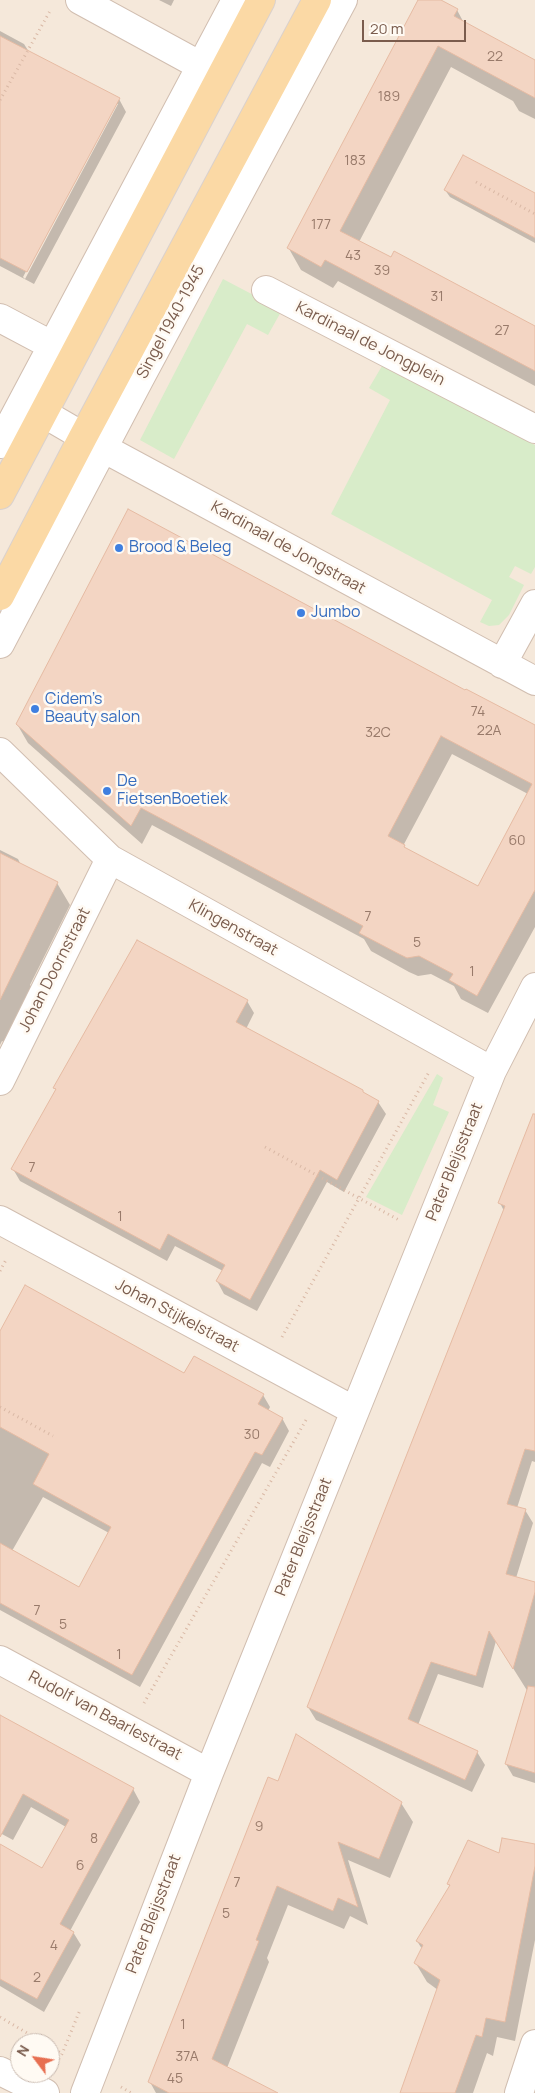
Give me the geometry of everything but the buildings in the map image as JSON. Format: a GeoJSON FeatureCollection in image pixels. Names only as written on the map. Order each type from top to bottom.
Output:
{"type":"FeatureCollection","features":[{"type":"Feature","properties":{"kind":"main road"},"geometry":{"type":"LineString","coordinates":[[0,495],[261,0]]}},
{"type":"Feature","properties":{"kind":"main road","name":"Singel 1940-1945"},"geometry":{"type":"LineString","coordinates":[[0,596],[93,442],[317,0]]}},
{"type":"Feature","properties":{"kind":"street"},"geometry":{"type":"LineString","coordinates":[[80,0],[201,66]]}},
{"type":"Feature","properties":{"kind":"street"},"geometry":{"type":"LineString","coordinates":[[0,444],[236,0]]}},
{"type":"Feature","properties":{"kind":"street","name":"Singel 1940-1945"},"geometry":{"type":"LineString","coordinates":[[0,644],[93,442],[343,0]]}},
{"type":"Feature","properties":{"kind":"street","name":"Kardinaal de Jongplein"},"geometry":{"type":"LineString","coordinates":[[266,290],[535,429]]}},
{"type":"Feature","properties":{"kind":"street"},"geometry":{"type":"LineString","coordinates":[[0,318],[53,346]]}},
{"type":"Feature","properties":{"kind":"street","name":"Kardinaal de Jongstraat"},"geometry":{"type":"LineString","coordinates":[[43,413],[93,442],[535,681]]}},
{"type":"Feature","properties":{"kind":"street"},"geometry":{"type":"LineString","coordinates":[[502,664],[535,604]]}},
{"type":"Feature","properties":{"kind":"street","name":"Klingenstraat"},"geometry":{"type":"LineString","coordinates":[[0,752],[110,859],[492,1070]]}},
{"type":"Feature","properties":{"kind":"street","name":"Johan Doornstraat"},"geometry":{"type":"LineString","coordinates":[[0,1081],[110,859]]}},
{"type":"Feature","properties":{"kind":"street","name":"Pater Bleijsstraat"},"geometry":{"type":"LineString","coordinates":[[85,2093],[209,1773],[492,1070],[535,987]]}},
{"type":"Feature","properties":{"kind":"street","name":"Johan Stijkelstraat"},"geometry":{"type":"LineString","coordinates":[[0,1220],[355,1411]]}},
{"type":"Feature","properties":{"kind":"street","name":"Rudolf van Baarlestraat"},"geometry":{"type":"LineString","coordinates":[[0,1660],[209,1773]]}},
{"type":"Feature","properties":{"kind":"street"},"geometry":{"type":"LineString","coordinates":[[519,2093],[535,2044]]}},
{"type":"Feature","properties":{"kind":"street"},"geometry":{"type":"LineString","coordinates":[[0,2071],[45,2093]]}},
{"type":"Feature","properties":{"kind":"path"},"geometry":{"type":"LineString","coordinates":[[0,100],[51,8]]}},
{"type":"Feature","properties":{"kind":"path"},"geometry":{"type":"LineString","coordinates":[[476,182],[535,214]]}},
{"type":"Feature","properties":{"kind":"path"},"geometry":{"type":"LineString","coordinates":[[267,1364],[444,1044]]}},
{"type":"Feature","properties":{"kind":"path"},"geometry":{"type":"LineString","coordinates":[[265,1147],[426,1235]]}},
{"type":"Feature","properties":{"kind":"path"},"geometry":{"type":"LineString","coordinates":[[129,1730],[322,1394]]}},
{"type":"Feature","properties":{"kind":"path"},"geometry":{"type":"LineString","coordinates":[[0,1407],[53,1436]]}},
{"type":"Feature","properties":{"kind":"path"},"geometry":{"type":"LineString","coordinates":[[0,2017],[27,2033]]}},
{"type":"Feature","properties":{"kind":"shaded area"},"geometry":{"type":"Polygon","coordinates":[[[0,0],[535,0],[535,2093],[0,2093],[0,0]]]}},
{"type":"Feature","properties":{"kind":"green space"},"geometry":{"type":"Polygon","coordinates":[[[223,279],[282,310],[268,335],[247,324],[174,459],[140,440],[223,279]]]}},
{"type":"Feature","properties":{"kind":"green space"},"geometry":{"type":"Polygon","coordinates":[[[382,366],[535,445],[535,567],[531,574],[515,566],[509,577],[524,585],[509,615],[499,625],[489,626],[480,622],[492,600],[331,514],[390,400],[369,388],[382,366]]]}},
{"type":"Feature","properties":{"kind":"green space"},"geometry":{"type":"Polygon","coordinates":[[[437,1074],[443,1078],[433,1105],[449,1112],[402,1215],[366,1197],[437,1074]]]}},
{"type":"Feature","properties":{"kind":"place","name":"Brood & Beleg"},"geometry":{"type":"Point","coordinates":[119,548]}},
{"type":"Feature","properties":{"kind":"place","name":"Jumbo"},"geometry":{"type":"Point","coordinates":[301,613]}},
{"type":"Feature","properties":{"kind":"place","name":"Cidem’s Beauty salon"},"geometry":{"type":"Point","coordinates":[35,709]}},
{"type":"Feature","properties":{"kind":"place","name":"De FietsenBoetiek"},"geometry":{"type":"Point","coordinates":[107,791]}}]}
